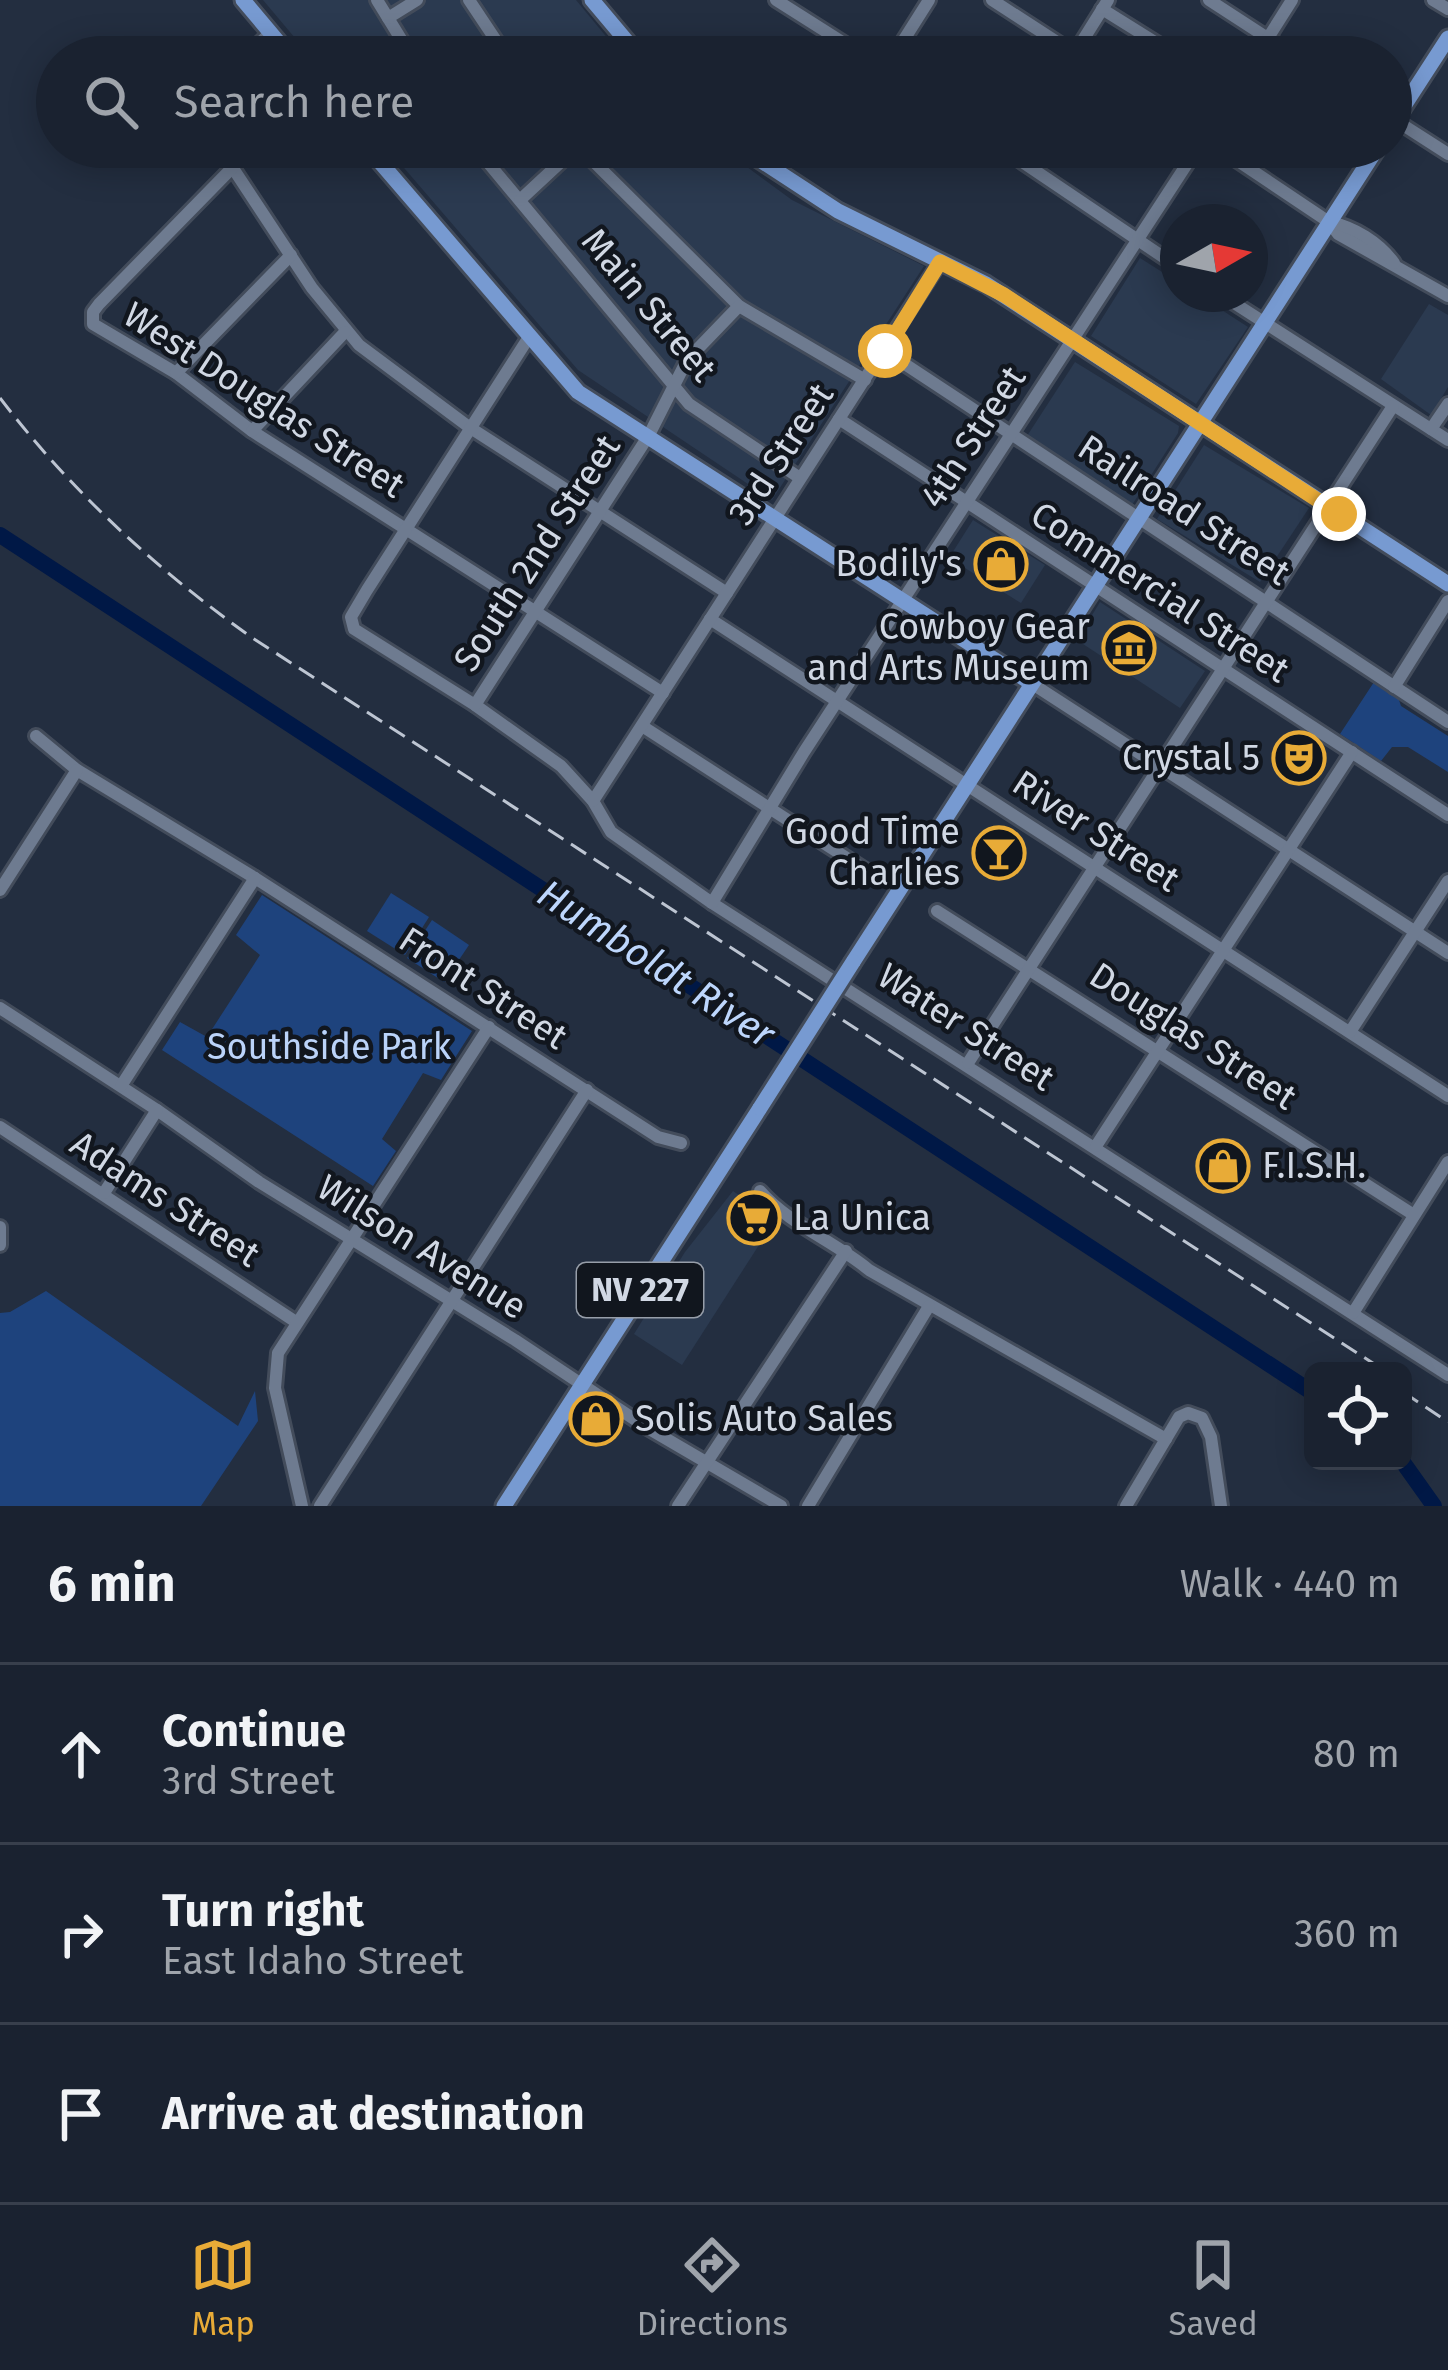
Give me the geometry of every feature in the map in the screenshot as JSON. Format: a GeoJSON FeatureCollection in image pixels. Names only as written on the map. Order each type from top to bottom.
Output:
{"type":"FeatureCollection","features":[{"type":"Feature","properties":{"kind":"main road"},"geometry":{"type":"LineString","coordinates":[[243,0],[272,36]]}},
{"type":"Feature","properties":{"kind":"main road"},"geometry":{"type":"LineString","coordinates":[[592,0],[622,36]]}},
{"type":"Feature","properties":{"kind":"main road"},"geometry":{"type":"LineString","coordinates":[[1412,91],[1448,38]]}},
{"type":"Feature","properties":{"kind":"main road"},"geometry":{"type":"LineString","coordinates":[[385,168],[578,392],[1031,683]]}},
{"type":"Feature","properties":{"kind":"main road"},"geometry":{"type":"LineString","coordinates":[[772,168],[838,211],[986,284],[1448,584]]}},
{"type":"Feature","properties":{"kind":"main road"},"geometry":{"type":"LineString","coordinates":[[1199,426],[1364,168]]}},
{"type":"Feature","properties":{"kind":"main road","name":"NV 227"},"geometry":{"type":"LineString","coordinates":[[504,1506],[1199,426]]}},
{"type":"Feature","properties":{"kind":"street"},"geometry":{"type":"LineString","coordinates":[[377,0],[399,36]]}},
{"type":"Feature","properties":{"kind":"street"},"geometry":{"type":"LineString","coordinates":[[388,18],[417,0]]}},
{"type":"Feature","properties":{"kind":"street"},"geometry":{"type":"LineString","coordinates":[[469,0],[493,36]]}},
{"type":"Feature","properties":{"kind":"street"},"geometry":{"type":"LineString","coordinates":[[776,0],[833,36]]}},
{"type":"Feature","properties":{"kind":"street"},"geometry":{"type":"LineString","coordinates":[[906,36],[929,0]]}},
{"type":"Feature","properties":{"kind":"street"},"geometry":{"type":"LineString","coordinates":[[992,0],[1045,36]]}},
{"type":"Feature","properties":{"kind":"street"},"geometry":{"type":"LineString","coordinates":[[1209,0],[1266,36]]}},
{"type":"Feature","properties":{"kind":"street"},"geometry":{"type":"LineString","coordinates":[[1270,36],[1292,0]]}},
{"type":"Feature","properties":{"kind":"street"},"geometry":{"type":"LineString","coordinates":[[1433,0],[1448,10]]}},
{"type":"Feature","properties":{"kind":"street"},"geometry":{"type":"LineString","coordinates":[[1085,36],[1105,4],[1150,36]]}},
{"type":"Feature","properties":{"kind":"street"},"geometry":{"type":"LineString","coordinates":[[267,36],[270,33]]}},
{"type":"Feature","properties":{"kind":"street"},"geometry":{"type":"LineString","coordinates":[[1412,133],[1448,154]]}},
{"type":"Feature","properties":{"kind":"street","name":"West Douglas Street"},"geometry":{"type":"LineString","coordinates":[[232,168],[99,304],[91,319],[176,373],[252,431],[406,529]]}},
{"type":"Feature","properties":{"kind":"street"},"geometry":{"type":"LineString","coordinates":[[234,168],[345,332],[469,427],[727,592]]}},
{"type":"Feature","properties":{"kind":"street","name":"Main Street"},"geometry":{"type":"LineString","coordinates":[[493,168],[675,388],[710,420],[800,478]]}},
{"type":"Feature","properties":{"kind":"street"},"geometry":{"type":"LineString","coordinates":[[520,200],[555,168]]}},
{"type":"Feature","properties":{"kind":"street"},"geometry":{"type":"LineString","coordinates":[[599,168],[739,306],[865,380]]}},
{"type":"Feature","properties":{"kind":"street"},"geometry":{"type":"LineString","coordinates":[[1034,168],[1160,256]]}},
{"type":"Feature","properties":{"kind":"street","name":"4th Street"},"geometry":{"type":"LineString","coordinates":[[712,903],[1184,168]]}},
{"type":"Feature","properties":{"kind":"street"},"geometry":{"type":"LineString","coordinates":[[1248,168],[1329,222],[1338,234],[1448,296]]}},
{"type":"Feature","properties":{"kind":"street"},"geometry":{"type":"LineString","coordinates":[[176,373],[291,255]]}},
{"type":"Feature","properties":{"kind":"street","name":"3rd Street"},"geometry":{"type":"LineString","coordinates":[[592,801],[940,262]]}},
{"type":"Feature","properties":{"kind":"street","name":"South 2nd Street"},"geometry":{"type":"LineString","coordinates":[[475,705],[649,435],[688,360],[739,306]]}},
{"type":"Feature","properties":{"kind":"street"},"geometry":{"type":"LineString","coordinates":[[1249,312],[1448,440]]}},
{"type":"Feature","properties":{"kind":"street"},"geometry":{"type":"LineString","coordinates":[[252,431],[345,332]]}},
{"type":"Feature","properties":{"kind":"street"},"geometry":{"type":"LineString","coordinates":[[529,337],[406,529],[663,693]]}},
{"type":"Feature","properties":{"kind":"street","name":"Railroad Street"},"geometry":{"type":"LineString","coordinates":[[885,351],[1448,722]]}},
{"type":"Feature","properties":{"kind":"street"},"geometry":{"type":"LineString","coordinates":[[1432,429],[1448,404]]}},
{"type":"Feature","properties":{"kind":"street"},"geometry":{"type":"LineString","coordinates":[[968,1063],[1393,406]]}},
{"type":"Feature","properties":{"kind":"street","name":"Commercial Street"},"geometry":{"type":"LineString","coordinates":[[839,419],[1448,815]]}},
{"type":"Feature","properties":{"kind":"street","name":"Water Street"},"geometry":{"type":"LineString","coordinates":[[406,529],[351,622],[362,636],[475,705],[561,766],[611,832],[712,903],[1448,1375]]}},
{"type":"Feature","properties":{"kind":"street"},"geometry":{"type":"LineString","coordinates":[[1394,687],[1448,601]]}},
{"type":"Feature","properties":{"kind":"street","name":"River Street"},"geometry":{"type":"LineString","coordinates":[[710,619],[1448,1096]]}},
{"type":"Feature","properties":{"kind":"street"},"geometry":{"type":"LineString","coordinates":[[1031,683],[1448,953]]}},
{"type":"Feature","properties":{"kind":"street"},"geometry":{"type":"LineString","coordinates":[[642,725],[867,871]]}},
{"type":"Feature","properties":{"kind":"street","name":"Front Street"},"geometry":{"type":"LineString","coordinates":[[36,736],[77,770],[255,878],[658,1137],[681,1143]]}},
{"type":"Feature","properties":{"kind":"street"},"geometry":{"type":"LineString","coordinates":[[1096,1146],[1352,752]]}},
{"type":"Feature","properties":{"kind":"street"},"geometry":{"type":"LineString","coordinates":[[0,890],[77,770]]}},
{"type":"Feature","properties":{"kind":"street"},"geometry":{"type":"LineString","coordinates":[[121,1087],[255,878]]}},
{"type":"Feature","properties":{"kind":"street"},"geometry":{"type":"LineString","coordinates":[[1350,1032],[1448,881]]}},
{"type":"Feature","properties":{"kind":"street","name":"Douglas Street"},"geometry":{"type":"LineString","coordinates":[[938,910],[1414,1216]]}},
{"type":"Feature","properties":{"kind":"street","name":"Wilson Avenue"},"geometry":{"type":"LineString","coordinates":[[0,1008],[157,1109],[259,1182],[781,1506]]}},
{"type":"Feature","properties":{"kind":"street"},"geometry":{"type":"LineString","coordinates":[[302,1506],[274,1375],[278,1354],[489,1027]]}},
{"type":"Feature","properties":{"kind":"street"},"geometry":{"type":"LineString","coordinates":[[320,1506],[586,1090]]}},
{"type":"Feature","properties":{"kind":"street"},"geometry":{"type":"LineString","coordinates":[[104,1193],[157,1109]]}},
{"type":"Feature","properties":{"kind":"street","name":"Adams Street"},"geometry":{"type":"LineString","coordinates":[[0,1127],[296,1322]]}},
{"type":"Feature","properties":{"kind":"street"},"geometry":{"type":"LineString","coordinates":[[1353,1313],[1448,1162]]}},
{"type":"Feature","properties":{"kind":"street"},"geometry":{"type":"LineString","coordinates":[[760,1191],[778,1211],[869,1270],[1166,1439]]}},
{"type":"Feature","properties":{"kind":"street"},"geometry":{"type":"LineString","coordinates":[[0,1227],[0,1245]]}},
{"type":"Feature","properties":{"kind":"street"},"geometry":{"type":"LineString","coordinates":[[678,1506],[846,1251]]}},
{"type":"Feature","properties":{"kind":"street"},"geometry":{"type":"LineString","coordinates":[[808,1506],[929,1306]]}},
{"type":"Feature","properties":{"kind":"street"},"geometry":{"type":"LineString","coordinates":[[1126,1506],[1179,1418],[1194,1414],[1205,1422],[1211,1437],[1221,1506]]}},
{"type":"Feature","properties":{"kind":"shaded area"},"geometry":{"type":"Polygon","coordinates":[[[263,0],[576,0],[606,36],[293,36],[263,0]]]}},
{"type":"Feature","properties":{"kind":"shaded area"},"geometry":{"type":"Polygon","coordinates":[[[404,168],[749,168],[792,200],[924,266],[772,500],[578,370],[404,168]]]}},
{"type":"Feature","properties":{"kind":"shaded area"},"geometry":{"type":"Polygon","coordinates":[[[1140,258],[1160,271],[1160,312],[1225,312],[1248,327],[1196,404],[1091,336],[1140,258]]]}},
{"type":"Feature","properties":{"kind":"shaded area"},"geometry":{"type":"Polygon","coordinates":[[[1429,304],[1448,315],[1448,387],[1431,415],[1381,379],[1429,304]]]}},
{"type":"Feature","properties":{"kind":"shaded area"},"geometry":{"type":"Polygon","coordinates":[[[1075,362],[1179,426],[1132,505],[1027,436],[1075,362]]]}},
{"type":"Feature","properties":{"kind":"shaded area"},"geometry":{"type":"Polygon","coordinates":[[[1204,445],[1309,508],[1260,582],[1157,519],[1204,445]]]}},
{"type":"Feature","properties":{"kind":"shaded area"},"geometry":{"type":"Polygon","coordinates":[[[973,520],[1045,565],[1021,603],[949,558],[973,520]]]}},
{"type":"Feature","properties":{"kind":"shaded area"},"geometry":{"type":"Polygon","coordinates":[[[1100,602],[1205,671],[1180,708],[1077,640],[1100,602]]]}},
{"type":"Feature","properties":{"kind":"shaded area"},"geometry":{"type":"Polygon","coordinates":[[[733,1191],[775,1220],[682,1365],[634,1334],[685,1252],[733,1191]]]}},
{"type":"Feature","properties":{"kind":"green space"},"geometry":{"type":"Polygon","coordinates":[[[1374,682],[1448,736],[1448,772],[1408,747],[1392,747],[1381,761],[1340,734],[1374,682]]]}},
{"type":"Feature","properties":{"kind":"green space"},"geometry":{"type":"Polygon","coordinates":[[[391,893],[429,917],[405,955],[367,931],[391,893]]]}},
{"type":"Feature","properties":{"kind":"green space","name":"Southside Park"},"geometry":{"type":"Polygon","coordinates":[[[262,895],[472,1031],[441,1080],[423,1073],[382,1139],[396,1151],[373,1186],[162,1050],[180,1022],[207,1037],[260,955],[236,935],[262,895]]]}},
{"type":"Feature","properties":{"kind":"green space"},"geometry":{"type":"Polygon","coordinates":[[[432,920],[469,945],[444,982],[407,958],[432,920]]]}},
{"type":"Feature","properties":{"kind":"green space"},"geometry":{"type":"Polygon","coordinates":[[[46,1291],[238,1426],[255,1391],[258,1421],[201,1506],[0,1506],[0,1313],[46,1291]]]}},
{"type":"Feature","properties":{"kind":"waterway","name":"Humboldt River"},"geometry":{"type":"LineString","coordinates":[[0,535],[1304,1387]]}},
{"type":"Feature","properties":{"kind":"waterway","name":"Humboldt River"},"geometry":{"type":"LineString","coordinates":[[1408,1470],[1434,1506]]}},
{"type":"Feature","properties":{"kind":"railway"},"geometry":{"type":"LineString","coordinates":[[0,398],[116,527],[251,637],[1371,1362]]}},
{"type":"Feature","properties":{"kind":"railway"},"geometry":{"type":"LineString","coordinates":[[1412,1398],[1448,1422]]}},
{"type":"Feature","properties":{"kind":"place","name":"Bodily's"},"geometry":{"type":"Point","coordinates":[1001,564]}},
{"type":"Feature","properties":{"kind":"place","name":"Cowboy Gear and Arts Museum"},"geometry":{"type":"Point","coordinates":[1129,648]}},
{"type":"Feature","properties":{"kind":"place","name":"Crystal 5"},"geometry":{"type":"Point","coordinates":[1299,758]}},
{"type":"Feature","properties":{"kind":"place","name":"Good Time Charlies"},"geometry":{"type":"Point","coordinates":[999,853]}},
{"type":"Feature","properties":{"kind":"place","name":"F.I.S.H."},"geometry":{"type":"Point","coordinates":[1223,1166]}},
{"type":"Feature","properties":{"kind":"place","name":"La Unica"},"geometry":{"type":"Point","coordinates":[754,1218]}},
{"type":"Feature","properties":{"kind":"place","name":"Solis Auto Sales"},"geometry":{"type":"Point","coordinates":[596,1419]}},
{"type":"Feature","properties":{"kind":"route"},"geometry":{"type":"LineString","coordinates":[[885,351],[940,262],[1004,295],[1339,514]]}}]}
